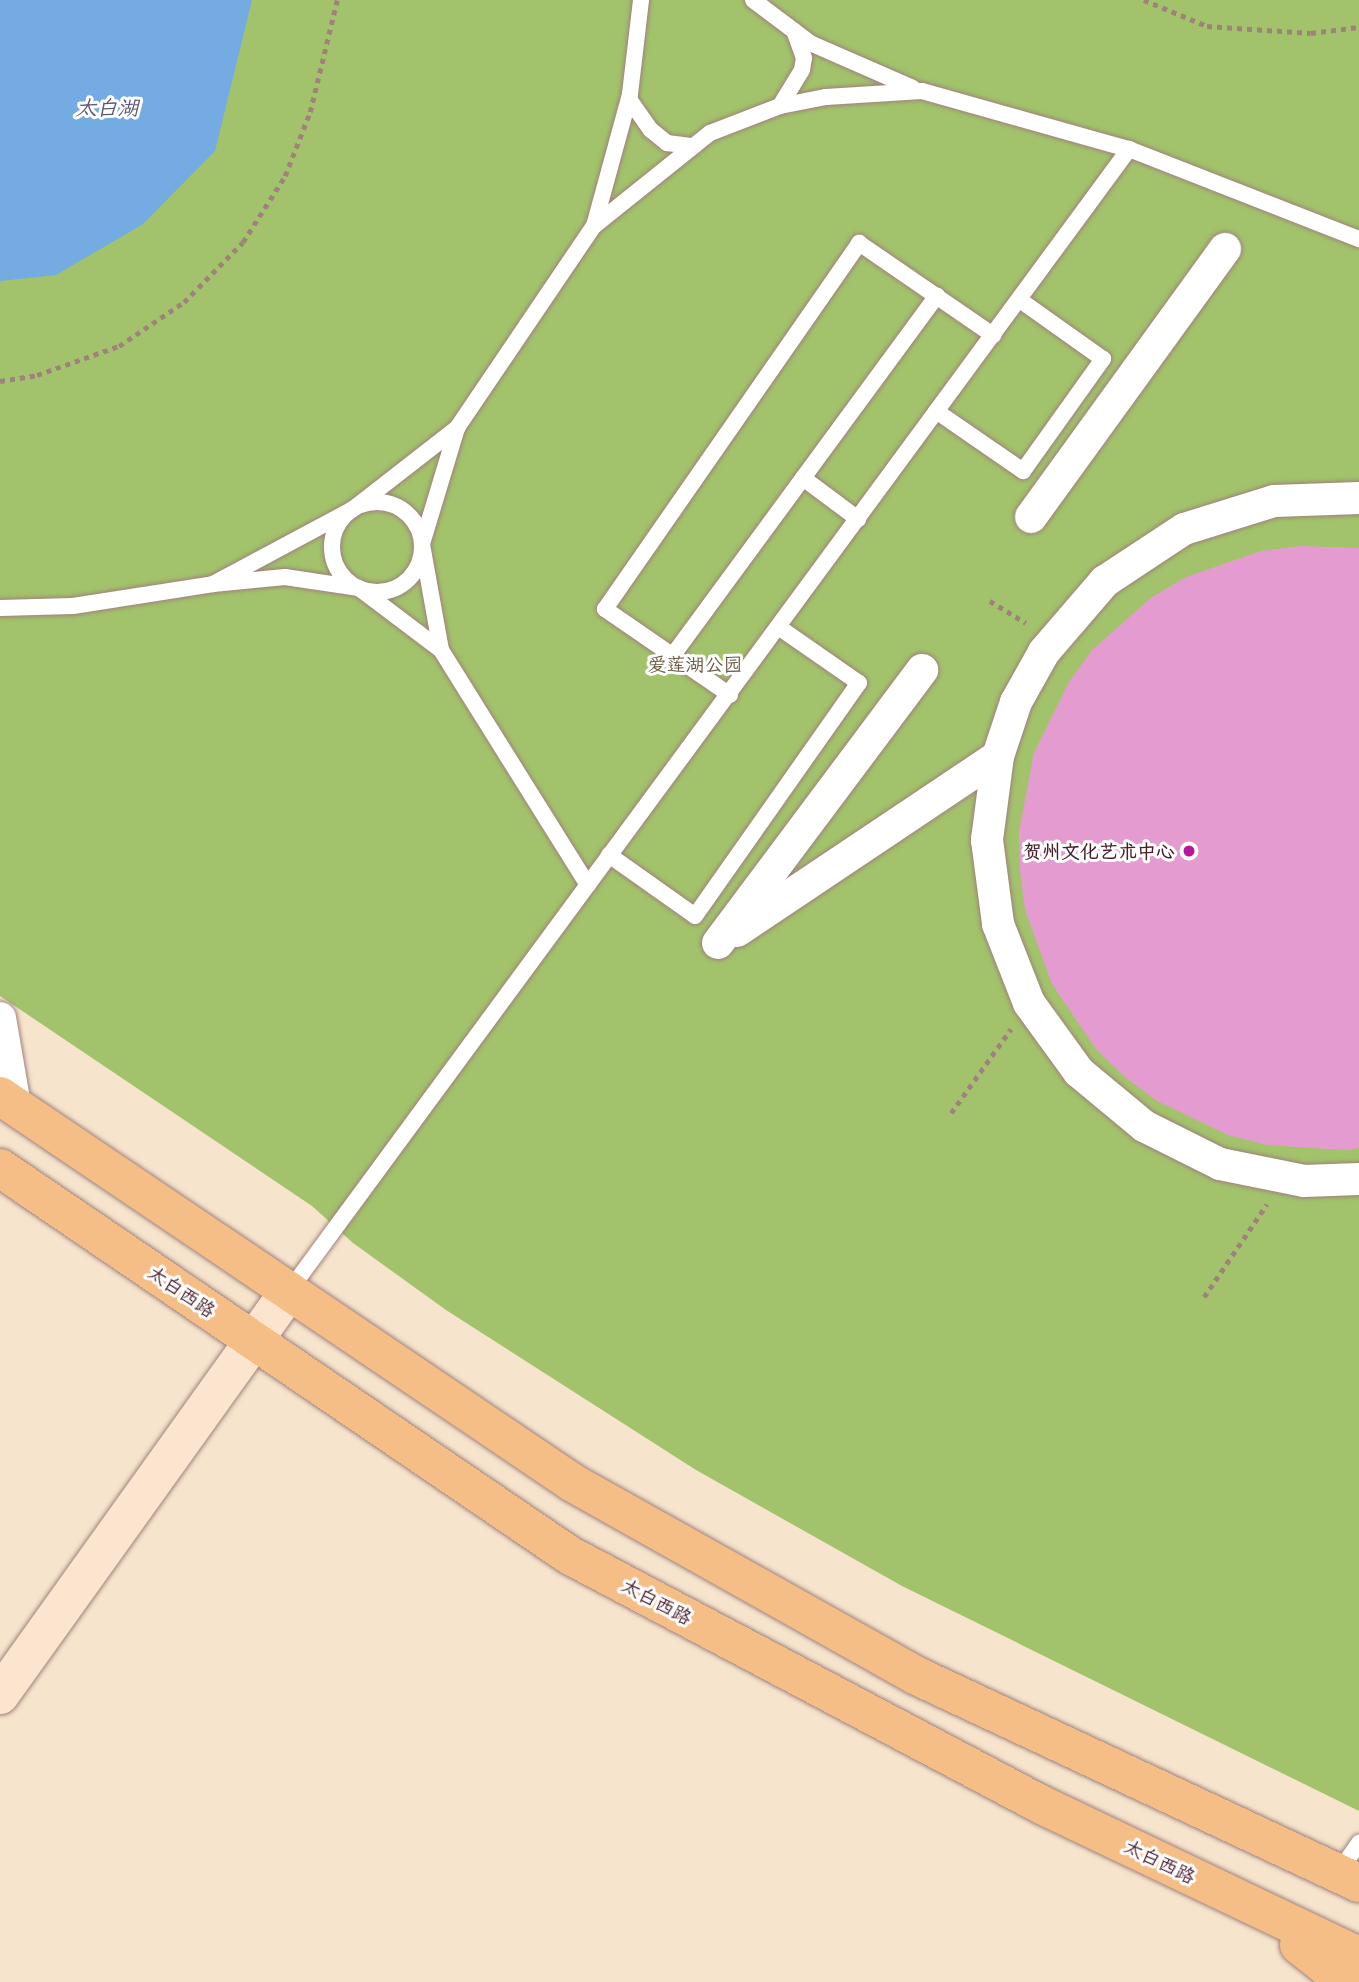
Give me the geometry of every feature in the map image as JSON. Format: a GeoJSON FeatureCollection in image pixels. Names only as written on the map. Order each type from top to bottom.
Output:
{"type":"FeatureCollection","features":[{"type":"Feature","properties":{"kind":"main road"},"geometry":{"type":"LineString","coordinates":[[8,1101],[573,1483],[917,1676],[1352,1867]]}},
{"type":"Feature","properties":{"kind":"main road","name":"太白西路"},"geometry":{"type":"LineString","coordinates":[[0,1168],[569,1555],[1042,1805],[1359,1956]]}},
{"type":"Feature","properties":{"kind":"main road"},"geometry":{"type":"LineString","coordinates":[[1239,1899],[1346,1982]]}},
{"type":"Feature","properties":{"kind":"street"},"geometry":{"type":"LineString","coordinates":[[1031,517],[1225,249]]}},
{"type":"Feature","properties":{"kind":"street"},"geometry":{"type":"LineString","coordinates":[[1359,498],[1274,501],[1184,530],[1105,581],[1053,641],[1016,702],[998,756],[988,840],[998,924],[1029,1003],[1079,1072],[1144,1126],[1220,1164],[1304,1181],[1359,1179]]}},
{"type":"Feature","properties":{"kind":"street"},"geometry":{"type":"LineString","coordinates":[[922,670],[718,943],[998,756]]}},
{"type":"Feature","properties":{"kind":"street"},"geometry":{"type":"LineString","coordinates":[[0,1018],[8,1101]]}},
{"type":"Feature","properties":{"kind":"street"},"geometry":{"type":"LineString","coordinates":[[0,1695],[289,1291]]}},
{"type":"Feature","properties":{"kind":"lane"},"geometry":{"type":"LineString","coordinates":[[594,226],[629,99],[641,0]]}},
{"type":"Feature","properties":{"kind":"lane"},"geometry":{"type":"LineString","coordinates":[[753,0],[794,31],[854,64],[922,91],[1129,149],[1359,239]]}},
{"type":"Feature","properties":{"kind":"lane"},"geometry":{"type":"LineString","coordinates":[[780,106],[802,70],[804,58],[794,31]]}},
{"type":"Feature","properties":{"kind":"lane"},"geometry":{"type":"LineString","coordinates":[[0,608],[99,603],[213,584],[285,577],[373,592],[402,584],[414,573],[457,428],[594,226],[710,134],[780,106],[826,96],[922,91]]}},
{"type":"Feature","properties":{"kind":"lane"},"geometry":{"type":"LineString","coordinates":[[629,99],[651,130],[667,143],[692,146]]}},
{"type":"Feature","properties":{"kind":"lane"},"geometry":{"type":"LineString","coordinates":[[289,1291],[609,855],[780,628],[1129,149]]}},
{"type":"Feature","properties":{"kind":"lane"},"geometry":{"type":"LineString","coordinates":[[730,695],[605,609],[859,243],[993,335]]}},
{"type":"Feature","properties":{"kind":"lane"},"geometry":{"type":"LineString","coordinates":[[673,655],[937,296]]}},
{"type":"Feature","properties":{"kind":"lane"},"geometry":{"type":"LineString","coordinates":[[936,411],[1023,471],[1103,359],[1020,300]]}},
{"type":"Feature","properties":{"kind":"lane"},"geometry":{"type":"LineString","coordinates":[[457,428],[353,509],[335,530],[333,558],[347,581],[441,650],[587,885]]}},
{"type":"Feature","properties":{"kind":"lane"},"geometry":{"type":"LineString","coordinates":[[803,478],[858,519]]}},
{"type":"Feature","properties":{"kind":"lane"},"geometry":{"type":"LineString","coordinates":[[213,584],[367,503],[398,507],[410,516],[422,544],[441,650]]}},
{"type":"Feature","properties":{"kind":"lane"},"geometry":{"type":"LineString","coordinates":[[695,916],[859,683],[780,628]]}},
{"type":"Feature","properties":{"kind":"lane"},"geometry":{"type":"LineString","coordinates":[[609,855],[725,935]]}},
{"type":"Feature","properties":{"kind":"path"},"geometry":{"type":"LineString","coordinates":[[0,381],[37,375],[119,346],[184,302],[243,242],[285,176],[310,112],[337,0]]}},
{"type":"Feature","properties":{"kind":"path"},"geometry":{"type":"LineString","coordinates":[[1144,0],[1207,26],[1311,33],[1359,27]]}},
{"type":"Feature","properties":{"kind":"path"},"geometry":{"type":"LineString","coordinates":[[990,601],[1053,641]]}},
{"type":"Feature","properties":{"kind":"path"},"geometry":{"type":"LineString","coordinates":[[951,1113],[1029,1003]]}},
{"type":"Feature","properties":{"kind":"path"},"geometry":{"type":"LineString","coordinates":[[1204,1297],[1285,1177]]}},
{"type":"Feature","properties":{"kind":"green space","name":"爱莲湖公园"},"geometry":{"type":"Polygon","coordinates":[[[0,0],[1359,0],[1359,1811],[902,1586],[696,1470],[446,1310],[353,1243],[312,1206],[0,996],[0,0]]]}},
{"type":"Feature","properties":{"kind":"water","name":"太白湖"},"geometry":{"type":"Polygon","coordinates":[[[0,0],[252,0],[215,151],[143,224],[56,275],[0,281],[0,0]]]}},
{"type":"Feature","properties":{"kind":"building","name":"贺州文化艺术中心"},"geometry":{"type":"Polygon","coordinates":[[[1301,546],[1359,548],[1359,1148],[1346,1150],[1267,1145],[1228,1135],[1157,1101],[1125,1077],[1096,1049],[1052,984],[1025,910],[1020,871],[1019,831],[1034,753],[1069,682],[1092,650],[1152,597],[1186,577],[1261,551],[1301,546]]]}},
{"type":"Feature","properties":{"kind":"place","name":"贺州文化艺术中心"},"geometry":{"type":"Point","coordinates":[1189,851]}}]}
